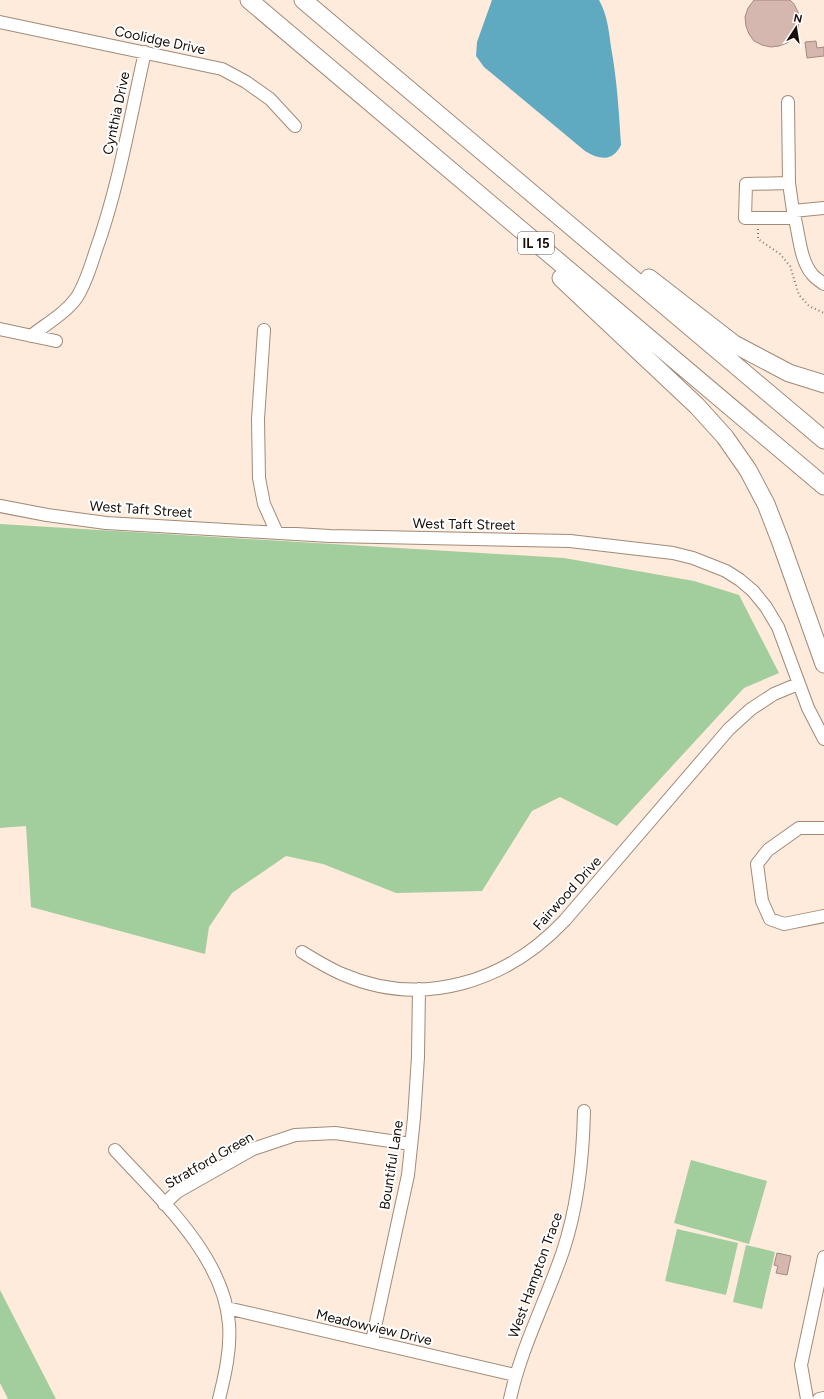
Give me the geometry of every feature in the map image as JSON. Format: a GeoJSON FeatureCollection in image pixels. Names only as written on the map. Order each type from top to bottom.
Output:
{"type":"FeatureCollection","features":[{"type":"Feature","properties":{"kind":"highway","name":"IL 15"},"geometry":{"type":"LineString","coordinates":[[249,0],[824,486]]}},
{"type":"Feature","properties":{"kind":"highway","name":"IL 15"},"geometry":{"type":"LineString","coordinates":[[303,0],[824,440]]}},
{"type":"Feature","properties":{"kind":"highway"},"geometry":{"type":"LineString","coordinates":[[588,241],[632,265],[734,344],[789,373],[824,384]]}},
{"type":"Feature","properties":{"kind":"highway"},"geometry":{"type":"LineString","coordinates":[[535,242],[561,278],[697,406],[725,437],[748,470],[766,504],[824,664]]}},
{"type":"Feature","properties":{"kind":"street","name":"Coolidge Drive"},"geometry":{"type":"LineString","coordinates":[[0,22],[222,69],[246,82],[270,99],[295,126]]}},
{"type":"Feature","properties":{"kind":"street","name":"Cynthia Drive"},"geometry":{"type":"LineString","coordinates":[[31,336],[64,311],[76,299],[82,288],[103,232],[117,180],[145,52]]}},
{"type":"Feature","properties":{"kind":"street"},"geometry":{"type":"LineString","coordinates":[[788,102],[789,183],[794,214],[802,253],[812,274],[824,284]]}},
{"type":"Feature","properties":{"kind":"street"},"geometry":{"type":"LineString","coordinates":[[789,183],[746,184],[745,218],[794,214],[824,208]]}},
{"type":"Feature","properties":{"kind":"street"},"geometry":{"type":"LineString","coordinates":[[0,329],[56,341]]}},
{"type":"Feature","properties":{"kind":"street"},"geometry":{"type":"LineString","coordinates":[[264,330],[258,419],[259,478],[264,504],[277,533]]}},
{"type":"Feature","properties":{"kind":"street","name":"West Taft Street"},"geometry":{"type":"LineString","coordinates":[[0,506],[47,515],[106,523],[330,536],[570,541],[673,553],[693,558],[726,571],[740,580],[766,607],[778,627],[798,684],[808,708],[824,739]]}},
{"type":"Feature","properties":{"kind":"street","name":"Fairwood Drive"},"geometry":{"type":"LineString","coordinates":[[302,952],[320,964],[342,974],[372,984],[419,990],[444,988],[467,983],[508,966],[536,948],[553,934],[729,729],[751,709],[774,694],[798,684]]}},
{"type":"Feature","properties":{"kind":"street"},"geometry":{"type":"LineString","coordinates":[[824,828],[799,828],[768,850],[757,864],[762,902],[770,919],[784,924],[824,916]]}},
{"type":"Feature","properties":{"kind":"street","name":"Bountiful Lane"},"geometry":{"type":"LineString","coordinates":[[372,1341],[408,1175],[418,1057],[419,990]]}},
{"type":"Feature","properties":{"kind":"street","name":"West Hampton Trace"},"geometry":{"type":"LineString","coordinates":[[510,1399],[515,1375],[562,1251],[574,1213],[583,1134],[584,1111]]}},
{"type":"Feature","properties":{"kind":"street","name":"Stratford Green"},"geometry":{"type":"LineString","coordinates":[[164,1204],[177,1192],[253,1149],[295,1135],[334,1133],[411,1144]]}},
{"type":"Feature","properties":{"kind":"street"},"geometry":{"type":"LineString","coordinates":[[115,1150],[191,1236],[208,1260],[219,1284],[227,1308],[229,1325],[228,1351],[219,1399]]}},
{"type":"Feature","properties":{"kind":"street"},"geometry":{"type":"LineString","coordinates":[[807,1399],[801,1365],[824,1257]]}},
{"type":"Feature","properties":{"kind":"street","name":"Meadowview Drive"},"geometry":{"type":"LineString","coordinates":[[227,1308],[515,1375]]}},
{"type":"Feature","properties":{"kind":"street"},"geometry":{"type":"LineString","coordinates":[[819,1399],[824,1398]]}},
{"type":"Feature","properties":{"kind":"path"},"geometry":{"type":"LineString","coordinates":[[758,218],[758,239],[780,254],[790,266],[799,295],[809,306],[824,313]]}},
{"type":"Feature","properties":{"kind":"green space"},"geometry":{"type":"Polygon","coordinates":[[[0,524],[564,558],[694,581],[739,595],[779,673],[744,688],[617,826],[560,797],[532,811],[482,891],[396,893],[323,864],[286,856],[232,893],[209,927],[205,954],[31,907],[26,826],[0,828],[0,524]]]}},
{"type":"Feature","properties":{"kind":"green space"},"geometry":{"type":"Polygon","coordinates":[[[691,1160],[767,1181],[749,1244],[674,1223],[691,1160]]]}},
{"type":"Feature","properties":{"kind":"green space"},"geometry":{"type":"Polygon","coordinates":[[[677,1229],[738,1243],[726,1295],[665,1281],[677,1229]]]}},
{"type":"Feature","properties":{"kind":"green space"},"geometry":{"type":"Polygon","coordinates":[[[746,1245],[775,1252],[762,1309],[733,1302],[746,1245]]]}},
{"type":"Feature","properties":{"kind":"green space"},"geometry":{"type":"Polygon","coordinates":[[[0,1290],[56,1399],[8,1399],[0,1383],[0,1290]]]}},
{"type":"Feature","properties":{"kind":"water"},"geometry":{"type":"Polygon","coordinates":[[[492,0],[599,0],[606,17],[615,72],[621,145],[618,151],[610,157],[600,158],[585,151],[484,67],[476,56],[477,42],[492,0]]]}},
{"type":"Feature","properties":{"kind":"building"},"geometry":{"type":"Polygon","coordinates":[[[754,0],[790,0],[798,12],[799,20],[798,29],[794,37],[787,43],[771,47],[754,41],[746,26],[745,17],[748,8],[754,0]]]}},
{"type":"Feature","properties":{"kind":"building"},"geometry":{"type":"Polygon","coordinates":[[[816,41],[817,48],[824,47],[824,56],[807,58],[805,42],[816,41]]]}},
{"type":"Feature","properties":{"kind":"building"},"geometry":{"type":"Polygon","coordinates":[[[777,1253],[791,1256],[787,1275],[776,1273],[778,1266],[774,1265],[777,1253]]]}}]}
